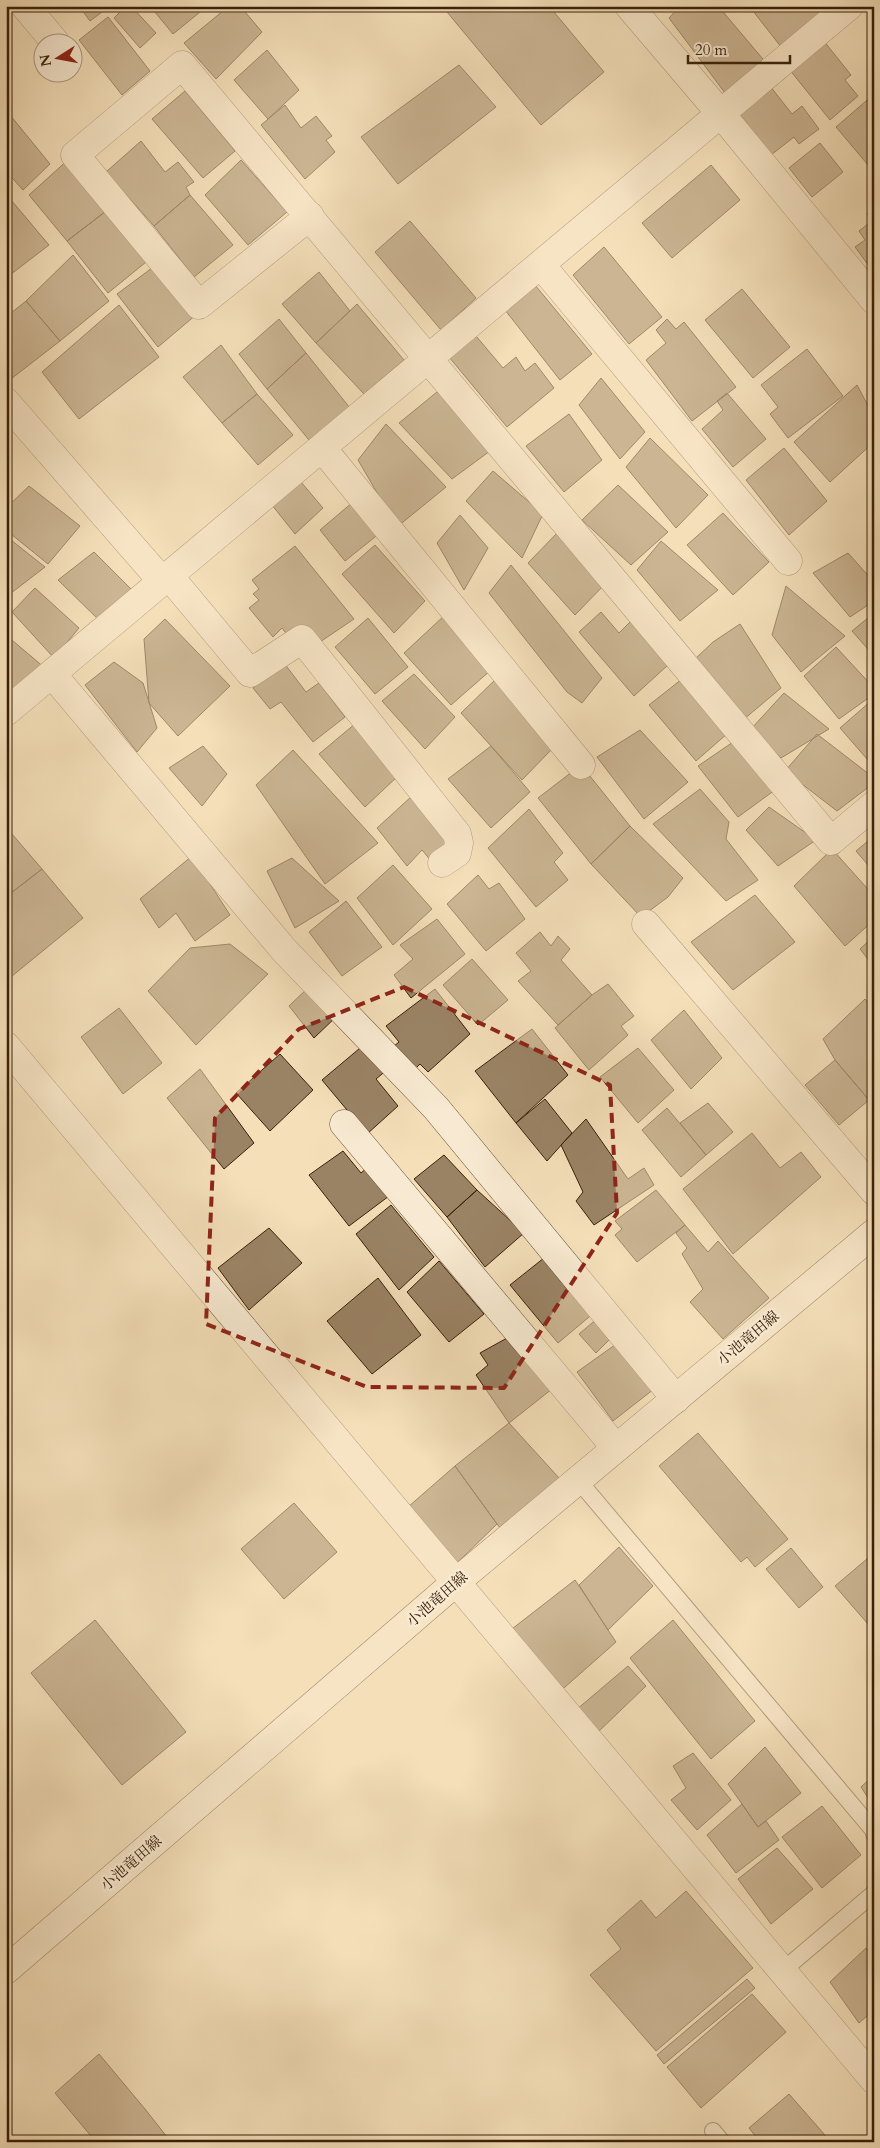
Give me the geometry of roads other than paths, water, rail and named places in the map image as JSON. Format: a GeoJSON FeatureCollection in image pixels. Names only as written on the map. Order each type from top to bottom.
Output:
{"type":"FeatureCollection","features":[{"type":"Feature","properties":{"kind":"street"},"geometry":{"type":"LineString","coordinates":[[25,6],[47,32]]}},
{"type":"Feature","properties":{"kind":"street"},"geometry":{"type":"LineString","coordinates":[[629,6],[721,114],[874,300]]}},
{"type":"Feature","properties":{"kind":"street"},"geometry":{"type":"LineString","coordinates":[[6,712],[849,6]]}},
{"type":"Feature","properties":{"kind":"street"},"geometry":{"type":"LineString","coordinates":[[310,216],[199,305],[75,155],[182,66],[310,216],[430,358],[830,841],[874,805]]}},
{"type":"Feature","properties":{"kind":"street"},"geometry":{"type":"LineString","coordinates":[[541,265],[788,561]]}},
{"type":"Feature","properties":{"kind":"street"},"geometry":{"type":"LineString","coordinates":[[6,402],[250,673],[302,639],[457,834],[460,843],[457,853],[442,863]]}},
{"type":"Feature","properties":{"kind":"street"},"geometry":{"type":"LineString","coordinates":[[322,448],[581,764]]}},
{"type":"Feature","properties":{"kind":"street"},"geometry":{"type":"LineString","coordinates":[[52,674],[284,950],[436,1108],[676,1399]]}},
{"type":"Feature","properties":{"kind":"street"},"geometry":{"type":"LineString","coordinates":[[646,924],[874,1191]]}},
{"type":"Feature","properties":{"kind":"street"},"geometry":{"type":"LineString","coordinates":[[6,1046],[781,1972],[874,2080]]}},
{"type":"Feature","properties":{"kind":"street"},"geometry":{"type":"LineString","coordinates":[[344,1124],[616,1448]]}},
{"type":"Feature","properties":{"kind":"street","name":"小池竜田線"},"geometry":{"type":"LineString","coordinates":[[6,1970],[456,1582],[874,1233]]}},
{"type":"Feature","properties":{"kind":"lane"},"geometry":{"type":"LineString","coordinates":[[578,1480],[867,1823],[874,1834]]}},
{"type":"Feature","properties":{"kind":"lane"},"geometry":{"type":"LineString","coordinates":[[781,1972],[874,1893]]}}]}
